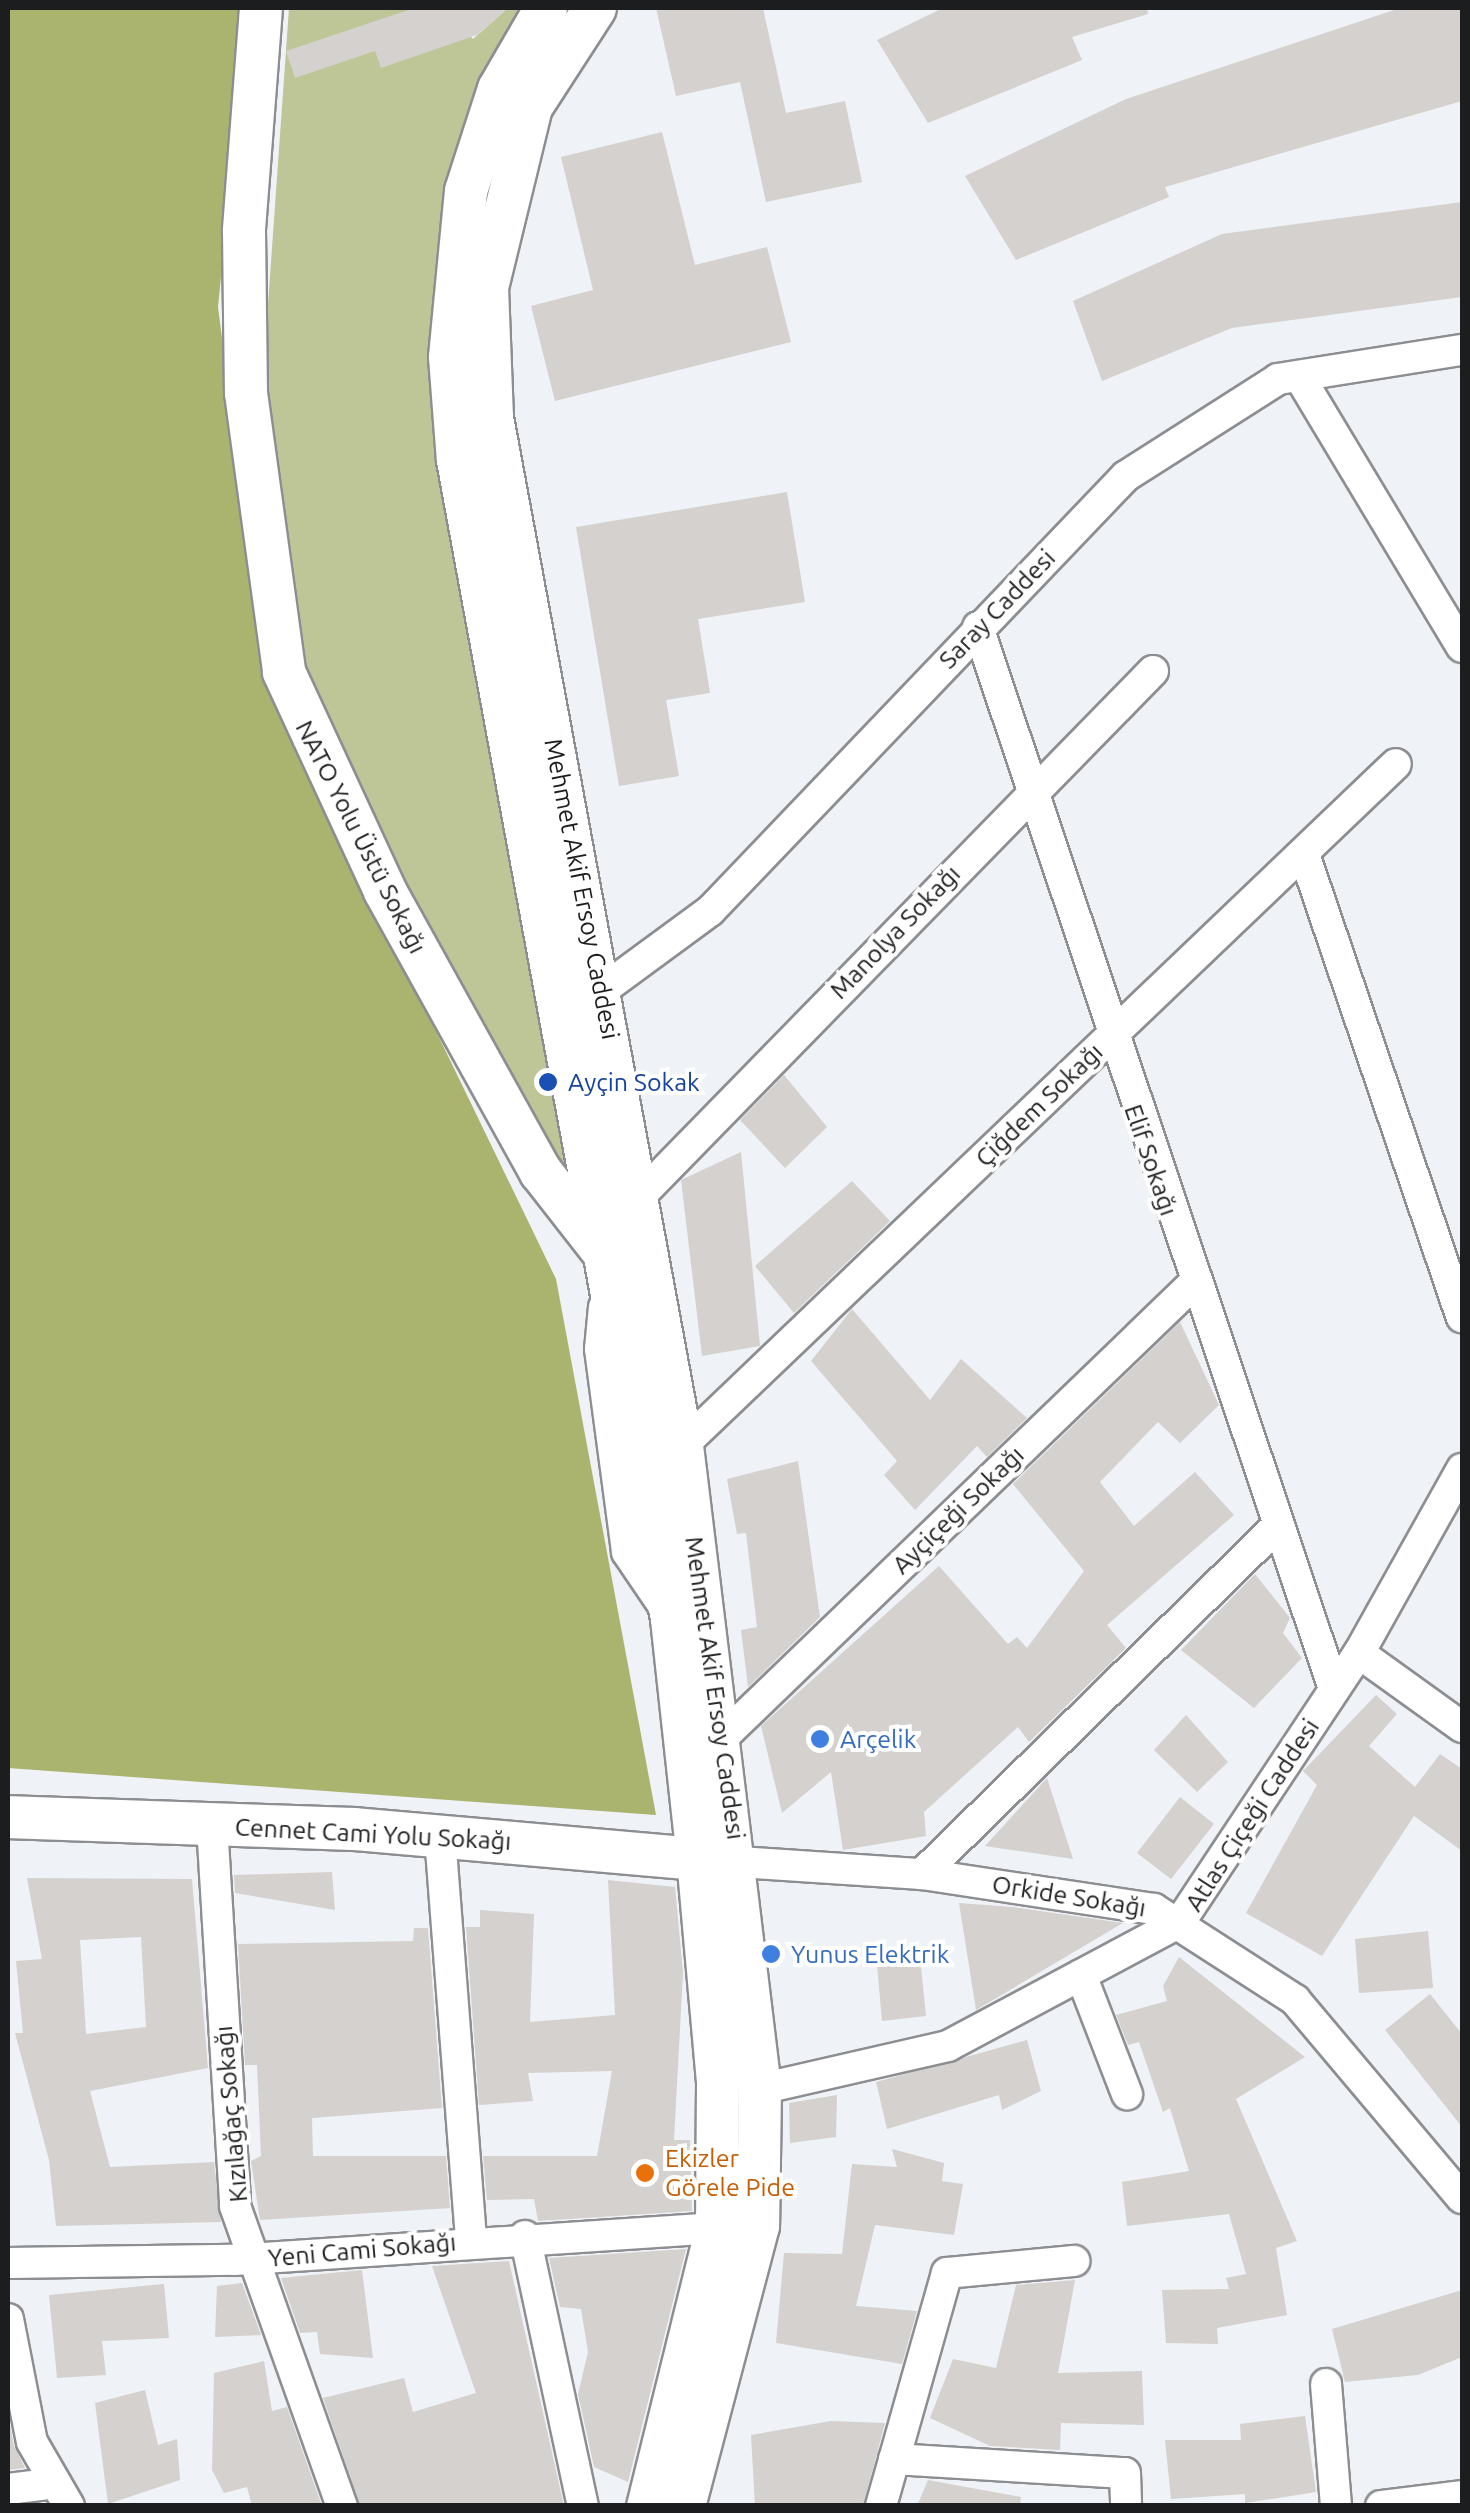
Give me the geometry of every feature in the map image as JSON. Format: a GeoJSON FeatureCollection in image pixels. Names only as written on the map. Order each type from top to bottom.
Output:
{"type":"FeatureCollection","features":[{"type":"Feature","properties":{"kind":"main road","name":"NATO Yolu Üstü Sokağı"},"geometry":{"type":"LineString","coordinates":[[261,8],[244,231],[246,392],[284,672],[385,892],[541,1172],[628,1256]]}},
{"type":"Feature","properties":{"kind":"main road","name":"Mehmet Akif Ersoy Caddesi"},"geometry":{"type":"LineString","coordinates":[[546,8],[499,89],[466,192],[450,358],[458,460],[561,1008],[682,1446],[723,1737],[718,1860]]}},
{"type":"Feature","properties":{"kind":"main road","name":"Mehmet Akif Ersoy Caddesi"},"geometry":{"type":"LineString","coordinates":[[595,8],[531,107],[488,288],[492,418],[640,1196],[628,1256],[672,1619],[718,1860],[739,2087],[737,2227],[684,2506]]}},
{"type":"Feature","properties":{"kind":"main road"},"geometry":{"type":"LineString","coordinates":[[561,1008],[601,992]]}},
{"type":"Feature","properties":{"kind":"main road","name":"Cennet Cami Yolu Sokağı"},"geometry":{"type":"LineString","coordinates":[[8,1817],[440,1836],[718,1860]]}},
{"type":"Feature","properties":{"kind":"main road","name":"Mehmet Akif Ersoy Caddesi"},"geometry":{"type":"LineString","coordinates":[[648,2506],[737,2227]]}},
{"type":"Feature","properties":{"kind":"street","name":"Saray Caddesi"},"geometry":{"type":"LineString","coordinates":[[601,992],[710,911],[1126,476],[1278,379],[1462,350]]}},
{"type":"Feature","properties":{"kind":"street"},"geometry":{"type":"LineString","coordinates":[[1299,376],[1462,647]]}},
{"type":"Feature","properties":{"kind":"street","name":"Elif Sokağı"},"geometry":{"type":"LineString","coordinates":[[978,628],[1033,789],[1110,1038],[1334,1690]]}},
{"type":"Feature","properties":{"kind":"street","name":"Manolya Sokağı"},"geometry":{"type":"LineString","coordinates":[[640,1196],[1152,671]]}},
{"type":"Feature","properties":{"kind":"street","name":"Çiğdem Sokağı"},"geometry":{"type":"LineString","coordinates":[[682,1446],[1110,1038],[1306,860],[1396,764]]}},
{"type":"Feature","properties":{"kind":"street"},"geometry":{"type":"LineString","coordinates":[[1306,860],[1462,1317]]}},
{"type":"Feature","properties":{"kind":"street","name":"Ayçiçeği Sokağı"},"geometry":{"type":"LineString","coordinates":[[723,1737],[1193,1284]]}},
{"type":"Feature","properties":{"kind":"street","name":"Atlas Çiçeği Caddesi"},"geometry":{"type":"LineString","coordinates":[[739,2087],[948,2046],[1180,1922],[1359,1653],[1462,1469]]}},
{"type":"Feature","properties":{"kind":"street"},"geometry":{"type":"LineString","coordinates":[[922,1874],[1276,1528]]}},
{"type":"Feature","properties":{"kind":"street"},"geometry":{"type":"LineString","coordinates":[[1359,1653],[1462,1727]]}},
{"type":"Feature","properties":{"kind":"street","name":"Kızılağaç Sokağı"},"geometry":{"type":"LineString","coordinates":[[212,1824],[236,2206],[260,2258],[342,2506]]}},
{"type":"Feature","properties":{"kind":"street"},"geometry":{"type":"LineString","coordinates":[[440,1836],[471,2242]]}},
{"type":"Feature","properties":{"kind":"street","name":"Orkide Sokağı"},"geometry":{"type":"LineString","coordinates":[[718,1860],[922,1874],[1154,1909],[1180,1922],[1296,2000],[1462,2198]]}},
{"type":"Feature","properties":{"kind":"street"},"geometry":{"type":"LineString","coordinates":[[1081,1975],[1128,2094]]}},
{"type":"Feature","properties":{"kind":"street","name":"Yeni Cami Sokağı"},"geometry":{"type":"LineString","coordinates":[[8,2263],[260,2258],[525,2236],[737,2227]]}},
{"type":"Feature","properties":{"kind":"street"},"geometry":{"type":"LineString","coordinates":[[525,2236],[583,2506]]}},
{"type":"Feature","properties":{"kind":"street"},"geometry":{"type":"LineString","coordinates":[[880,2506],[948,2272],[1074,2261]]}},
{"type":"Feature","properties":{"kind":"street"},"geometry":{"type":"LineString","coordinates":[[8,2319],[32,2442],[62,2494]]}},
{"type":"Feature","properties":{"kind":"street"},"geometry":{"type":"LineString","coordinates":[[1326,2384],[1336,2506]]}},
{"type":"Feature","properties":{"kind":"street"},"geometry":{"type":"LineString","coordinates":[[894,2459],[1126,2473],[1126,2506]]}},
{"type":"Feature","properties":{"kind":"street"},"geometry":{"type":"LineString","coordinates":[[8,2489],[62,2494]]}},
{"type":"Feature","properties":{"kind":"street"},"geometry":{"type":"LineString","coordinates":[[1381,2506],[1462,2501]]}},
{"type":"Feature","properties":{"kind":"green space"},"geometry":{"type":"Polygon","coordinates":[[[8,8],[248,8],[218,307],[266,680],[556,1279],[656,1815],[8,1768],[8,8]]]}},
{"type":"Feature","properties":{"kind":"green space"},"geometry":{"type":"Polygon","coordinates":[[[289,8],[444,8],[473,39],[508,8],[523,8],[439,227],[437,442],[570,1171],[562,1177],[418,917],[311,688],[282,552],[265,347],[289,8]]]}},
{"type":"Feature","properties":{"kind":"building"},"geometry":{"type":"Polygon","coordinates":[[[414,8],[508,8],[477,35],[381,68],[375,51],[295,78],[286,51],[414,8]]]}},
{"type":"Feature","properties":{"kind":"building"},"geometry":{"type":"Polygon","coordinates":[[[656,8],[763,8],[786,113],[845,101],[862,182],[766,202],[740,82],[676,96],[656,8]]]}},
{"type":"Feature","properties":{"kind":"building"},"geometry":{"type":"Polygon","coordinates":[[[943,8],[1147,8],[1148,14],[1072,37],[1082,60],[928,123],[877,40],[943,8]]]}},
{"type":"Feature","properties":{"kind":"building"},"geometry":{"type":"Polygon","coordinates":[[[1400,8],[1462,8],[1462,101],[1165,187],[1169,197],[1016,260],[965,176],[1126,99],[1400,8]]]}},
{"type":"Feature","properties":{"kind":"building"},"geometry":{"type":"Polygon","coordinates":[[[662,132],[695,265],[767,247],[791,342],[555,401],[531,306],[593,290],[561,157],[662,132]]]}},
{"type":"Feature","properties":{"kind":"building"},"geometry":{"type":"Polygon","coordinates":[[[1462,202],[1462,297],[1232,328],[1102,381],[1073,301],[1222,234],[1462,202]]]}},
{"type":"Feature","properties":{"kind":"building"},"geometry":{"type":"Polygon","coordinates":[[[787,492],[805,602],[698,619],[710,693],[666,700],[679,776],[619,786],[576,527],[787,492]]]}},
{"type":"Feature","properties":{"kind":"building"},"geometry":{"type":"Polygon","coordinates":[[[784,1075],[827,1127],[785,1168],[740,1120],[784,1075]]]}},
{"type":"Feature","properties":{"kind":"building"},"geometry":{"type":"Polygon","coordinates":[[[741,1152],[760,1346],[702,1356],[681,1180],[741,1152]]]}},
{"type":"Feature","properties":{"kind":"building"},"geometry":{"type":"Polygon","coordinates":[[[852,1181],[890,1221],[794,1313],[755,1266],[852,1181]]]}},
{"type":"Feature","properties":{"kind":"building"},"geometry":{"type":"Polygon","coordinates":[[[852,1309],[930,1400],[961,1359],[1027,1418],[987,1457],[977,1446],[915,1510],[884,1475],[897,1461],[811,1361],[852,1309]]]}},
{"type":"Feature","properties":{"kind":"building"},"geometry":{"type":"Polygon","coordinates":[[[1180,1322],[1219,1405],[1180,1443],[1158,1422],[1100,1482],[1134,1526],[1195,1472],[1234,1515],[1107,1625],[1126,1648],[1029,1742],[1018,1727],[924,1812],[926,1836],[843,1850],[831,1772],[782,1813],[761,1726],[939,1566],[1008,1644],[1017,1637],[1027,1648],[1084,1571],[1013,1484],[1180,1322]]]}},
{"type":"Feature","properties":{"kind":"building"},"geometry":{"type":"Polygon","coordinates":[[[798,1461],[820,1617],[748,1687],[741,1630],[757,1627],[746,1533],[737,1534],[727,1479],[798,1461]]]}},
{"type":"Feature","properties":{"kind":"building"},"geometry":{"type":"Polygon","coordinates":[[[1255,1574],[1290,1618],[1283,1633],[1302,1658],[1254,1708],[1181,1650],[1255,1574]]]}},
{"type":"Feature","properties":{"kind":"building"},"geometry":{"type":"Polygon","coordinates":[[[1376,1695],[1397,1714],[1369,1746],[1415,1787],[1440,1754],[1462,1769],[1462,1851],[1414,1816],[1322,1956],[1246,1913],[1317,1785],[1303,1771],[1376,1695]]]}},
{"type":"Feature","properties":{"kind":"building"},"geometry":{"type":"Polygon","coordinates":[[[1186,1715],[1228,1762],[1197,1792],[1154,1750],[1186,1715]]]}},
{"type":"Feature","properties":{"kind":"building"},"geometry":{"type":"Polygon","coordinates":[[[1047,1778],[1073,1859],[985,1846],[1047,1778]]]}},
{"type":"Feature","properties":{"kind":"building"},"geometry":{"type":"Polygon","coordinates":[[[1180,1797],[1214,1824],[1171,1879],[1137,1853],[1180,1797]]]}},
{"type":"Feature","properties":{"kind":"building"},"geometry":{"type":"Polygon","coordinates":[[[332,1872],[335,1910],[235,1893],[234,1875],[332,1872]]]}},
{"type":"Feature","properties":{"kind":"building"},"geometry":{"type":"Polygon","coordinates":[[[27,1878],[192,1879],[208,2068],[90,2091],[110,2167],[214,2162],[221,2222],[56,2226],[49,2160],[15,2033],[23,2033],[16,1961],[42,1959],[27,1878]],[[141,1937],[80,1940],[86,2034],[146,2027],[141,1937]]]}},
{"type":"Feature","properties":{"kind":"building"},"geometry":{"type":"Polygon","coordinates":[[[608,1880],[675,1887],[683,1973],[674,2140],[690,2140],[692,2211],[538,2221],[534,2199],[487,2200],[483,2156],[597,2156],[612,2071],[528,2073],[533,2101],[479,2105],[466,1927],[480,1927],[480,1910],[534,1914],[530,2022],[615,2015],[608,1880]]]}},
{"type":"Feature","properties":{"kind":"building"},"geometry":{"type":"Polygon","coordinates":[[[959,1903],[1012,1907],[1123,1923],[976,2010],[959,1903]]]}},
{"type":"Feature","properties":{"kind":"building"},"geometry":{"type":"Polygon","coordinates":[[[414,1928],[428,1928],[442,2108],[312,2118],[313,2156],[446,2156],[450,2208],[260,2220],[251,2161],[261,2156],[257,2065],[245,2065],[238,1944],[413,1941],[414,1928]]]}},
{"type":"Feature","properties":{"kind":"building"},"geometry":{"type":"Polygon","coordinates":[[[1428,1931],[1433,1988],[1359,1993],[1355,1939],[1428,1931]]]}},
{"type":"Feature","properties":{"kind":"building"},"geometry":{"type":"Polygon","coordinates":[[[919,1948],[926,2016],[882,2021],[876,1954],[919,1948]]]}},
{"type":"Feature","properties":{"kind":"building"},"geometry":{"type":"Polygon","coordinates":[[[1179,1957],[1305,2057],[1236,2099],[1297,2241],[1276,2248],[1287,2315],[1217,2328],[1218,2344],[1166,2343],[1162,2290],[1229,2289],[1226,2278],[1246,2274],[1229,2214],[1127,2226],[1122,2182],[1189,2171],[1170,2108],[1163,2112],[1139,2042],[1128,2045],[1116,2015],[1167,2001],[1163,1986],[1179,1957]]]}},
{"type":"Feature","properties":{"kind":"building"},"geometry":{"type":"Polygon","coordinates":[[[1430,1994],[1462,2034],[1462,2127],[1385,2030],[1430,1994]]]}},
{"type":"Feature","properties":{"kind":"building"},"geometry":{"type":"Polygon","coordinates":[[[1027,2040],[1041,2091],[1002,2110],[999,2095],[887,2129],[876,2082],[1027,2040]]]}},
{"type":"Feature","properties":{"kind":"building"},"geometry":{"type":"Polygon","coordinates":[[[837,2095],[836,2137],[790,2143],[789,2103],[837,2095]]]}},
{"type":"Feature","properties":{"kind":"building"},"geometry":{"type":"Polygon","coordinates":[[[892,2149],[944,2163],[942,2181],[963,2184],[954,2235],[875,2225],[856,2306],[917,2311],[902,2364],[776,2343],[784,2253],[842,2254],[852,2164],[897,2167],[892,2149]]]}},
{"type":"Feature","properties":{"kind":"building"},"geometry":{"type":"Polygon","coordinates":[[[686,2249],[628,2482],[594,2467],[578,2394],[588,2352],[581,2309],[560,2307],[549,2258],[686,2249]]]}},
{"type":"Feature","properties":{"kind":"building"},"geometry":{"type":"Polygon","coordinates":[[[509,2261],[564,2506],[360,2506],[323,2398],[404,2378],[413,2412],[476,2393],[432,2266],[509,2261]]]}},
{"type":"Feature","properties":{"kind":"building"},"geometry":{"type":"Polygon","coordinates":[[[362,2270],[373,2358],[320,2354],[317,2332],[300,2333],[281,2278],[362,2270]]]}},
{"type":"Feature","properties":{"kind":"building"},"geometry":{"type":"Polygon","coordinates":[[[1075,2280],[1058,2373],[1142,2371],[1144,2425],[1061,2423],[1060,2450],[990,2446],[930,2418],[953,2359],[996,2368],[1016,2285],[1075,2280]]]}},
{"type":"Feature","properties":{"kind":"building"},"geometry":{"type":"Polygon","coordinates":[[[242,2283],[261,2335],[215,2337],[217,2286],[242,2283]]]}},
{"type":"Feature","properties":{"kind":"building"},"geometry":{"type":"Polygon","coordinates":[[[164,2284],[169,2338],[102,2341],[106,2375],[57,2378],[49,2295],[164,2284]]]}},
{"type":"Feature","properties":{"kind":"building"},"geometry":{"type":"Polygon","coordinates":[[[1462,2290],[1462,2357],[1418,2375],[1345,2382],[1332,2329],[1462,2290]]]}},
{"type":"Feature","properties":{"kind":"building"},"geometry":{"type":"Polygon","coordinates":[[[264,2361],[272,2411],[287,2407],[322,2506],[252,2506],[247,2487],[224,2493],[212,2470],[214,2373],[264,2361]]]}},
{"type":"Feature","properties":{"kind":"building"},"geometry":{"type":"Polygon","coordinates":[[[145,2390],[158,2445],[177,2439],[180,2480],[108,2504],[95,2403],[145,2390]]]}},
{"type":"Feature","properties":{"kind":"building"},"geometry":{"type":"Polygon","coordinates":[[[8,2414],[14,2446],[25,2468],[8,2470],[8,2414]]]}},
{"type":"Feature","properties":{"kind":"building"},"geometry":{"type":"Polygon","coordinates":[[[1305,2416],[1316,2492],[1245,2503],[1245,2494],[1171,2499],[1165,2440],[1241,2440],[1240,2424],[1305,2416]]]}},
{"type":"Feature","properties":{"kind":"building"},"geometry":{"type":"Polygon","coordinates":[[[831,2421],[885,2423],[863,2506],[755,2506],[751,2435],[831,2421]]]}},
{"type":"Feature","properties":{"kind":"building"},"geometry":{"type":"Polygon","coordinates":[[[928,2480],[1021,2497],[1020,2506],[917,2506],[928,2480]]]}},
{"type":"Feature","properties":{"kind":"place","name":"Ayçin Sokak"},"geometry":{"type":"Point","coordinates":[548,1082]}},
{"type":"Feature","properties":{"kind":"place","name":"Arçelik"},"geometry":{"type":"Point","coordinates":[820,1739]}},
{"type":"Feature","properties":{"kind":"place","name":"Yunus Elektrik"},"geometry":{"type":"Point","coordinates":[771,1954]}},
{"type":"Feature","properties":{"kind":"place","name":"Ekizler Görele Pide"},"geometry":{"type":"Point","coordinates":[645,2173]}}]}
